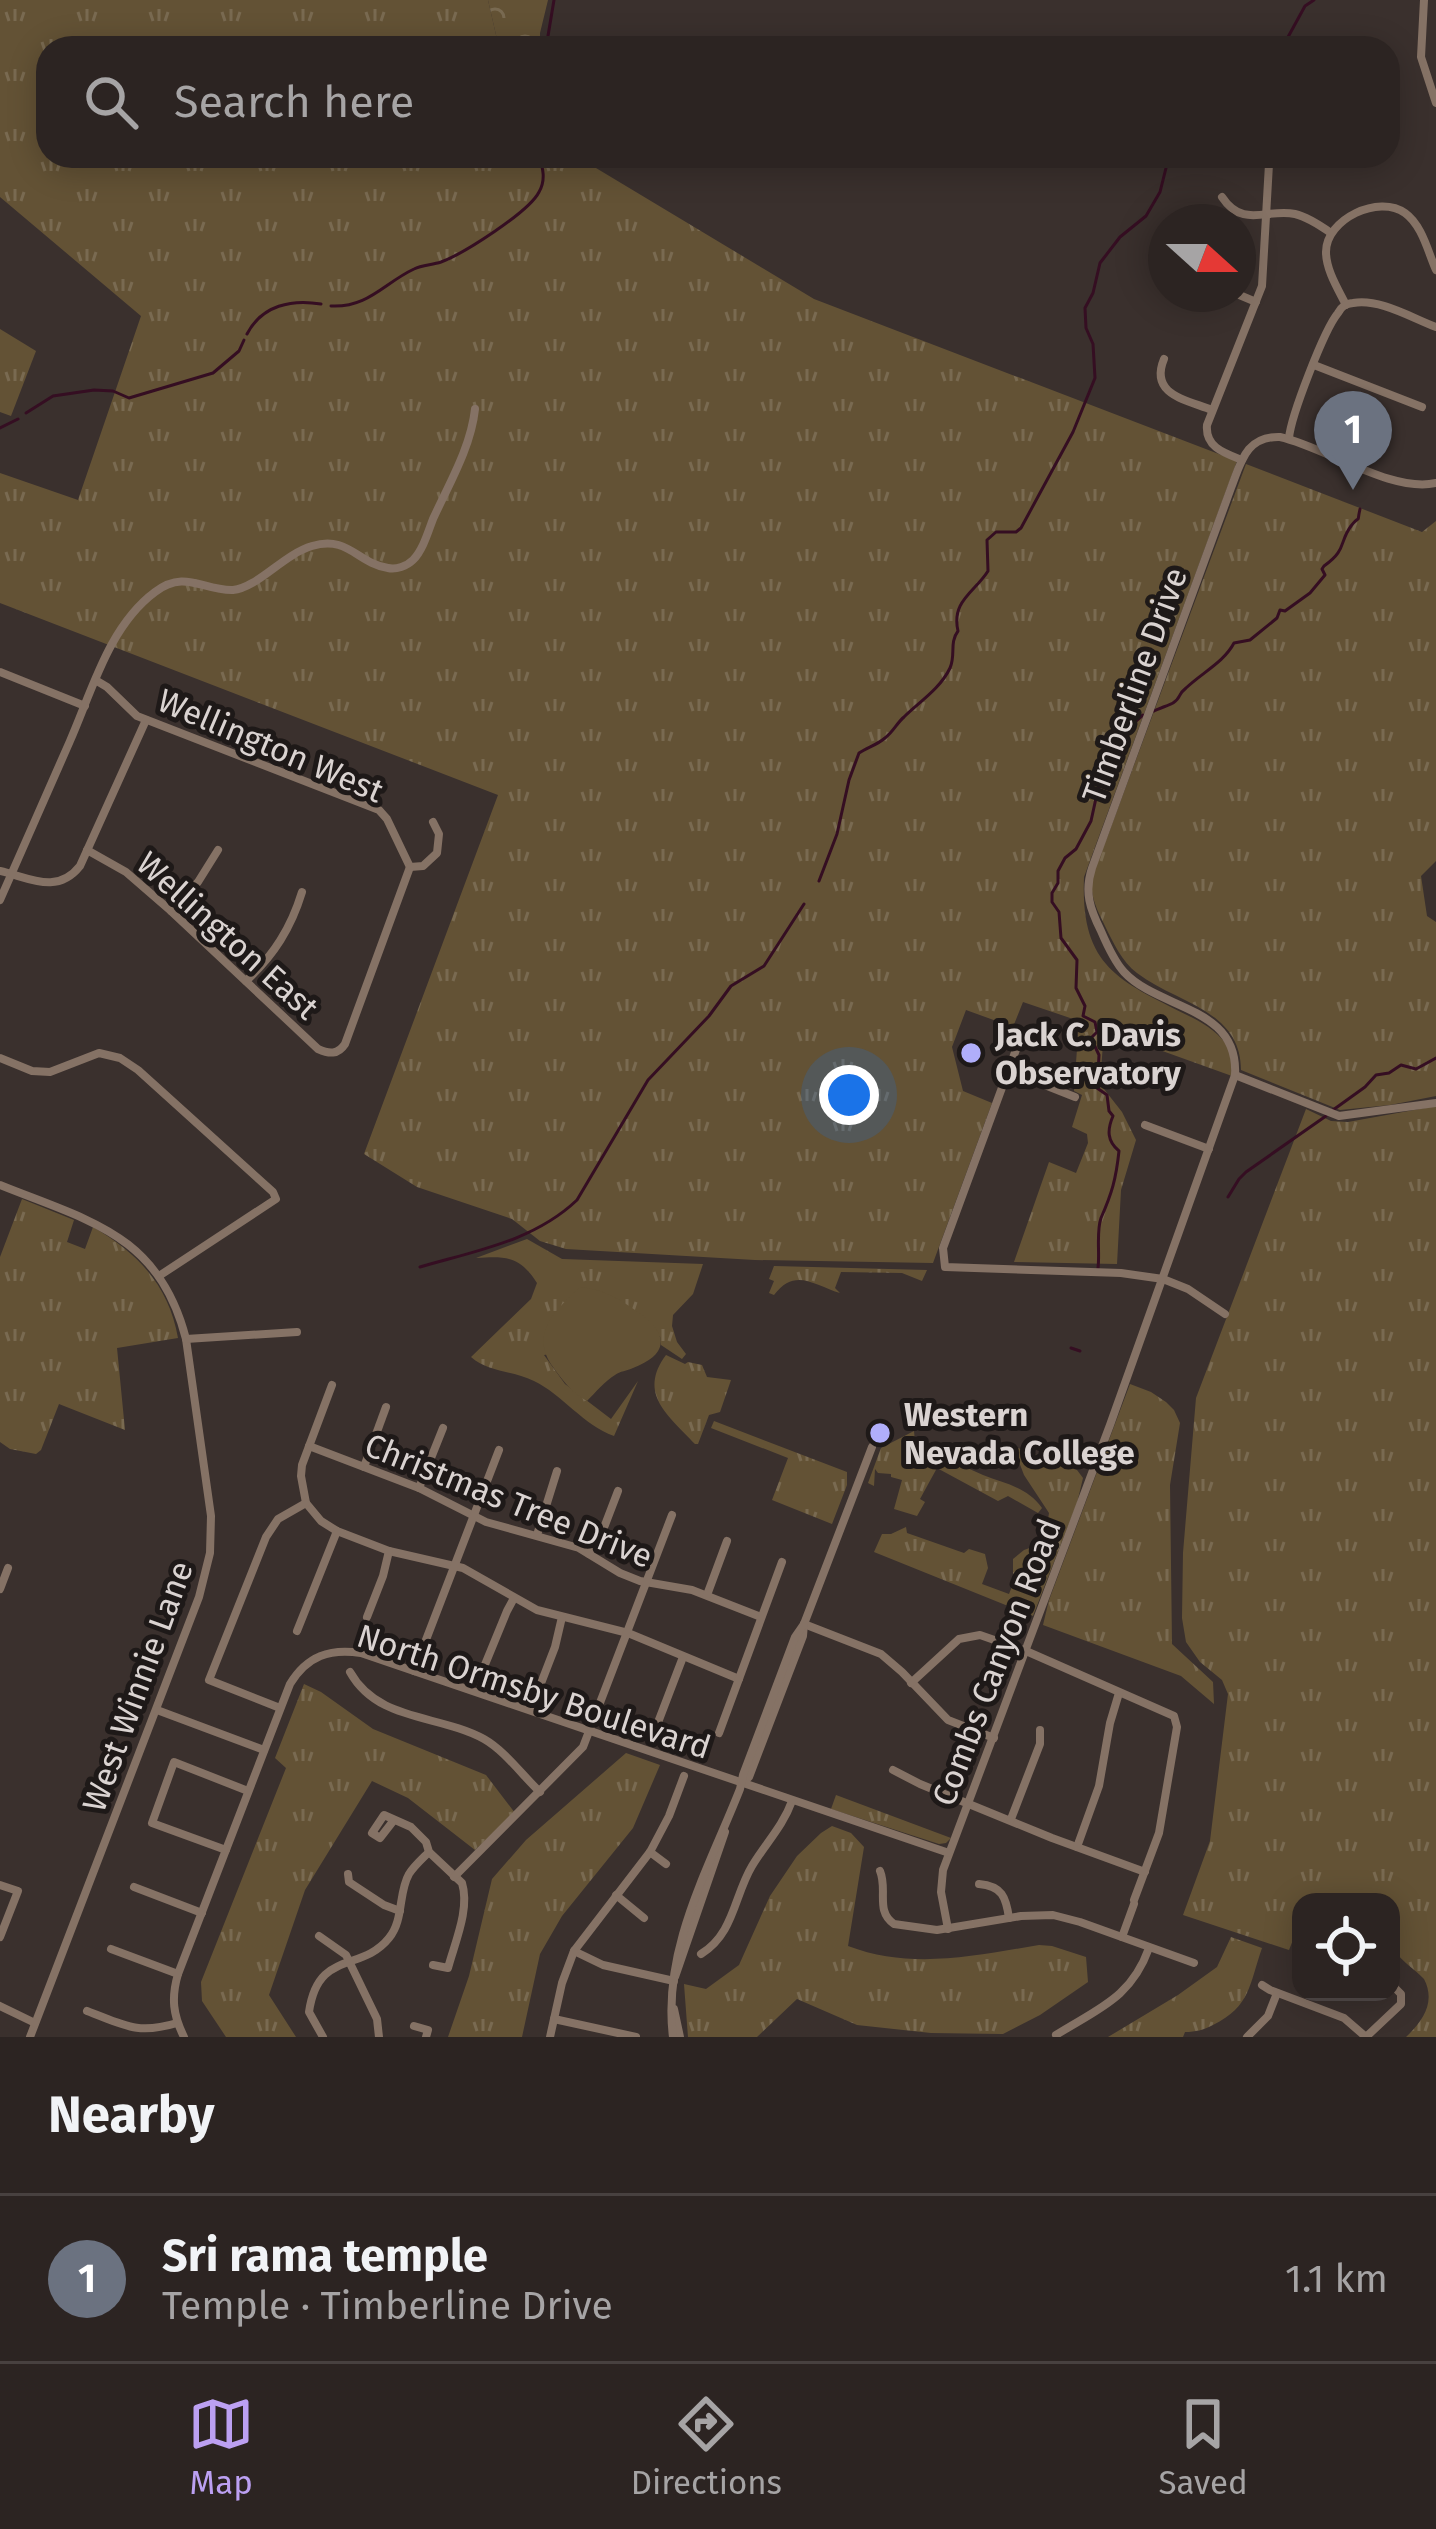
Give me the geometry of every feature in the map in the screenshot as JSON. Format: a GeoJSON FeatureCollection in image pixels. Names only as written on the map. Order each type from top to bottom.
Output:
{"type":"FeatureCollection","features":[{"type":"Feature","properties":{"kind":"street"},"geometry":{"type":"LineString","coordinates":[[1424,0],[1421,57],[1436,103]]}},
{"type":"Feature","properties":{"kind":"street"},"geometry":{"type":"LineString","coordinates":[[1256,302],[1265,273],[1269,168]]}},
{"type":"Feature","properties":{"kind":"street"},"geometry":{"type":"LineString","coordinates":[[1222,197],[1237,212],[1256,217],[1298,215],[1331,232]]}},
{"type":"Feature","properties":{"kind":"street"},"geometry":{"type":"LineString","coordinates":[[1346,305],[1326,256],[1331,232],[1354,213],[1396,208],[1408,215],[1436,270]]}},
{"type":"Feature","properties":{"kind":"street"},"geometry":{"type":"LineString","coordinates":[[1288,438],[1339,310],[1372,303],[1436,327]]}},
{"type":"Feature","properties":{"kind":"street"},"geometry":{"type":"LineString","coordinates":[[1252,312],[1212,410],[1206,435],[1210,443],[1242,460],[1261,439],[1288,438],[1402,483],[1436,483]]}},
{"type":"Feature","properties":{"kind":"street"},"geometry":{"type":"LineString","coordinates":[[1165,359],[1160,373],[1165,388],[1212,410]]}},
{"type":"Feature","properties":{"kind":"street"},"geometry":{"type":"LineString","coordinates":[[1314,364],[1422,407]]}},
{"type":"Feature","properties":{"kind":"street"},"geometry":{"type":"LineString","coordinates":[[0,900],[112,645],[132,613],[169,584],[194,581],[243,588],[289,555],[326,543],[341,544],[386,568],[412,561],[466,445],[476,409]]}},
{"type":"Feature","properties":{"kind":"street","name":"Timberline Drive"},"geometry":{"type":"LineString","coordinates":[[1235,1075],[1233,1048],[1222,1033],[1194,1011],[1123,971],[1096,922],[1087,889],[1242,460]]}},
{"type":"Feature","properties":{"kind":"street"},"geometry":{"type":"LineString","coordinates":[[0,673],[86,706]]}},
{"type":"Feature","properties":{"kind":"street","name":"Wellington West"},"geometry":{"type":"LineString","coordinates":[[97,681],[137,716],[379,809],[410,867]]}},
{"type":"Feature","properties":{"kind":"street"},"geometry":{"type":"LineString","coordinates":[[0,871],[47,884],[60,883],[76,872],[146,720]]}},
{"type":"Feature","properties":{"kind":"street"},"geometry":{"type":"LineString","coordinates":[[410,867],[423,866],[437,853],[439,834],[433,821]]}},
{"type":"Feature","properties":{"kind":"street","name":"Wellington East"},"geometry":{"type":"LineString","coordinates":[[87,850],[126,872],[171,910],[318,1049],[336,1052],[345,1044],[410,867]]}},
{"type":"Feature","properties":{"kind":"street"},"geometry":{"type":"LineString","coordinates":[[171,910],[198,882],[218,850]]}},
{"type":"Feature","properties":{"kind":"street"},"geometry":{"type":"LineString","coordinates":[[246,981],[274,952],[293,921],[302,892]]}},
{"type":"Feature","properties":{"kind":"street"},"geometry":{"type":"LineString","coordinates":[[1015,1037],[1017,1047],[1009,1071],[948,1232],[945,1267],[1121,1273],[1163,1279],[1225,1314]]}},
{"type":"Feature","properties":{"kind":"street"},"geometry":{"type":"LineString","coordinates":[[0,1058],[50,1072],[99,1054],[120,1058],[273,1192],[275,1199],[159,1276],[134,1247],[99,1224],[0,1185]]}},
{"type":"Feature","properties":{"kind":"street"},"geometry":{"type":"LineString","coordinates":[[1009,1071],[1075,1097]]}},
{"type":"Feature","properties":{"kind":"street"},"geometry":{"type":"LineString","coordinates":[[1235,1075],[1334,1115],[1436,1103]]}},
{"type":"Feature","properties":{"kind":"street","name":"Combs Canyon Road"},"geometry":{"type":"LineString","coordinates":[[948,1929],[940,1882],[949,1853],[1235,1075]]}},
{"type":"Feature","properties":{"kind":"street"},"geometry":{"type":"LineString","coordinates":[[1145,1125],[1209,1149]]}},
{"type":"Feature","properties":{"kind":"street","name":"West Winnie Lane"},"geometry":{"type":"LineString","coordinates":[[30,2037],[200,1597],[210,1552],[211,1505],[186,1339],[174,1301],[159,1276]]}},
{"type":"Feature","properties":{"kind":"street"},"geometry":{"type":"LineString","coordinates":[[186,1339],[297,1332]]}},
{"type":"Feature","properties":{"kind":"street"},"geometry":{"type":"LineString","coordinates":[[332,1384],[301,1476],[306,1503],[321,1521],[389,1551],[454,1565],[514,1598],[562,1617],[628,1633],[739,1679]]}},
{"type":"Feature","properties":{"kind":"street"},"geometry":{"type":"LineString","coordinates":[[364,1467],[386,1407]]}},
{"type":"Feature","properties":{"kind":"street"},"geometry":{"type":"LineString","coordinates":[[418,1488],[443,1428]]}},
{"type":"Feature","properties":{"kind":"street","name":"Christmas Tree Drive"},"geometry":{"type":"LineString","coordinates":[[309,1446],[418,1488],[473,1516],[589,1554],[647,1584],[707,1595],[761,1617]]}},
{"type":"Feature","properties":{"kind":"street"},"geometry":{"type":"LineString","coordinates":[[676,2037],[674,1979],[743,1775],[872,1447]]}},
{"type":"Feature","properties":{"kind":"street"},"geometry":{"type":"LineString","coordinates":[[414,1672],[500,1450]]}},
{"type":"Feature","properties":{"kind":"street"},"geometry":{"type":"LineString","coordinates":[[537,1535],[557,1471]]}},
{"type":"Feature","properties":{"kind":"street"},"geometry":{"type":"LineString","coordinates":[[589,1554],[617,1491]]}},
{"type":"Feature","properties":{"kind":"street"},"geometry":{"type":"LineString","coordinates":[[280,1708],[209,1680],[266,1537],[278,1519],[306,1503]]}},
{"type":"Feature","properties":{"kind":"street"},"geometry":{"type":"LineString","coordinates":[[454,1876],[577,1755],[590,1732],[672,1515]]}},
{"type":"Feature","properties":{"kind":"street"},"geometry":{"type":"LineString","coordinates":[[297,1630],[338,1531]]}},
{"type":"Feature","properties":{"kind":"street"},"geometry":{"type":"LineString","coordinates":[[707,1595],[727,1541]]}},
{"type":"Feature","properties":{"kind":"street"},"geometry":{"type":"LineString","coordinates":[[367,1617],[389,1551]]}},
{"type":"Feature","properties":{"kind":"street"},"geometry":{"type":"LineString","coordinates":[[719,1732],[782,1562]]}},
{"type":"Feature","properties":{"kind":"street"},"geometry":{"type":"LineString","coordinates":[[0,1589],[8,1568]]}},
{"type":"Feature","properties":{"kind":"street"},"geometry":{"type":"LineString","coordinates":[[514,1598],[484,1666],[489,1679],[531,1693],[538,1691],[562,1617]]}},
{"type":"Feature","properties":{"kind":"street"},"geometry":{"type":"LineString","coordinates":[[804,1624],[880,1654],[948,1720],[994,1738]]}},
{"type":"Feature","properties":{"kind":"street"},"geometry":{"type":"LineString","coordinates":[[911,1683],[950,1645],[980,1635],[1174,1715],[1178,1727],[1159,1832],[1122,1937]]}},
{"type":"Feature","properties":{"kind":"street","name":"North Ormsby Boulevard"},"geometry":{"type":"LineString","coordinates":[[178,1974],[280,1708],[295,1676],[322,1654],[361,1653],[590,1732],[686,1771],[742,1784],[949,1853]]}},
{"type":"Feature","properties":{"kind":"street"},"geometry":{"type":"LineString","coordinates":[[657,1725],[683,1658]]}},
{"type":"Feature","properties":{"kind":"street"},"geometry":{"type":"LineString","coordinates":[[350,1672],[359,1687],[378,1702],[488,1742],[539,1792]]}},
{"type":"Feature","properties":{"kind":"street"},"geometry":{"type":"LineString","coordinates":[[1077,1847],[1099,1786],[1120,1693]]}},
{"type":"Feature","properties":{"kind":"street"},"geometry":{"type":"LineString","coordinates":[[157,1710],[264,1750]]}},
{"type":"Feature","properties":{"kind":"street"},"geometry":{"type":"LineString","coordinates":[[1011,1819],[1040,1744],[1040,1730]]}},
{"type":"Feature","properties":{"kind":"street"},"geometry":{"type":"LineString","coordinates":[[226,1850],[152,1823],[174,1762],[248,1791]]}},
{"type":"Feature","properties":{"kind":"street"},"geometry":{"type":"LineString","coordinates":[[893,1770],[1145,1872]]}},
{"type":"Feature","properties":{"kind":"street"},"geometry":{"type":"LineString","coordinates":[[550,2037],[574,1951],[650,1852],[686,1771]]}},
{"type":"Feature","properties":{"kind":"street"},"geometry":{"type":"LineString","coordinates":[[701,1954],[723,1936],[749,1871],[783,1824],[792,1801]]}},
{"type":"Feature","properties":{"kind":"street"},"geometry":{"type":"LineString","coordinates":[[675,1802],[688,1807]]}},
{"type":"Feature","properties":{"kind":"street"},"geometry":{"type":"LineString","coordinates":[[394,1820],[411,1827],[464,1889],[448,1968],[433,1965]]}},
{"type":"Feature","properties":{"kind":"street"},"geometry":{"type":"LineString","coordinates":[[322,2037],[311,2019],[310,2005],[322,1976],[388,1940],[410,1871],[429,1852]]}},
{"type":"Feature","properties":{"kind":"street"},"geometry":{"type":"LineString","coordinates":[[650,1852],[666,1864]]}},
{"type":"Feature","properties":{"kind":"street"},"geometry":{"type":"LineString","coordinates":[[880,1871],[883,1910],[889,1922],[948,1929],[1053,1915],[1194,1963]]}},
{"type":"Feature","properties":{"kind":"street"},"geometry":{"type":"LineString","coordinates":[[348,1874],[349,1882],[400,1911]]}},
{"type":"Feature","properties":{"kind":"street"},"geometry":{"type":"LineString","coordinates":[[979,1884],[1002,1892],[1009,1918]]}},
{"type":"Feature","properties":{"kind":"street"},"geometry":{"type":"LineString","coordinates":[[0,1885],[18,1891],[0,1937]]}},
{"type":"Feature","properties":{"kind":"street"},"geometry":{"type":"LineString","coordinates":[[134,1887],[202,1913]]}},
{"type":"Feature","properties":{"kind":"street"},"geometry":{"type":"LineString","coordinates":[[616,1895],[644,1918]]}},
{"type":"Feature","properties":{"kind":"street"},"geometry":{"type":"LineString","coordinates":[[319,1936],[350,1961],[377,2019],[379,2037]]}},
{"type":"Feature","properties":{"kind":"street"},"geometry":{"type":"LineString","coordinates":[[1056,2035],[1124,1992],[1140,1973],[1149,1948]]}},
{"type":"Feature","properties":{"kind":"street"},"geometry":{"type":"LineString","coordinates":[[111,1949],[178,1974],[173,1998],[184,2037]]}},
{"type":"Feature","properties":{"kind":"street"},"geometry":{"type":"LineString","coordinates":[[574,1951],[603,1965],[674,1979]]}},
{"type":"Feature","properties":{"kind":"street"},"geometry":{"type":"LineString","coordinates":[[1262,1984],[1318,2004],[1366,2037],[1401,2004],[1400,1992]]}},
{"type":"Feature","properties":{"kind":"street"},"geometry":{"type":"LineString","coordinates":[[1247,2037],[1268,2016],[1277,1993]]}},
{"type":"Feature","properties":{"kind":"street"},"geometry":{"type":"LineString","coordinates":[[0,2006],[35,2023]]}},
{"type":"Feature","properties":{"kind":"street"},"geometry":{"type":"LineString","coordinates":[[87,2011],[148,2031],[177,2023]]}},
{"type":"Feature","properties":{"kind":"street"},"geometry":{"type":"LineString","coordinates":[[554,2019],[636,2037]]}},
{"type":"Feature","properties":{"kind":"street"},"geometry":{"type":"LineString","coordinates":[[414,2026],[428,2030],[426,2037]]}},
{"type":"Feature","properties":{"kind":"green space"},"geometry":{"type":"Polygon","coordinates":[[[0,0],[488,0],[496,36],[36,36],[36,168],[596,168],[814,299],[1237,461],[1084,877],[1089,933],[1110,968],[1213,1030],[1225,1043],[1231,1062],[1232,1076],[1104,1030],[1100,1084],[1136,1140],[1121,1190],[1117,1264],[1014,1262],[1049,1162],[1076,1173],[1088,1143],[1087,1134],[1072,1127],[1082,1095],[1074,1091],[1079,1021],[1023,1002],[1013,1027],[966,1010],[952,1047],[963,1091],[992,1103],[933,1263],[755,1260],[566,1249],[540,1241],[512,1219],[417,1187],[364,1154],[498,795],[0,603],[0,473],[78,500],[141,316],[0,197],[0,0]]]}},
{"type":"Feature","properties":{"kind":"green space"},"geometry":{"type":"Polygon","coordinates":[[[488,0],[548,0],[540,36],[496,36],[488,0]]]}},
{"type":"Feature","properties":{"kind":"green space"},"geometry":{"type":"Polygon","coordinates":[[[0,329],[36,351],[11,416],[0,412],[0,329]]]}},
{"type":"Feature","properties":{"kind":"green space"},"geometry":{"type":"Polygon","coordinates":[[[1246,464],[1422,532],[1436,521],[1436,861],[1421,876],[1427,916],[1436,922],[1436,1096],[1340,1110],[1241,1070],[1238,1050],[1218,1020],[1152,983],[1127,963],[1094,900],[1096,867],[1246,464]]]}},
{"type":"Feature","properties":{"kind":"green space"},"geometry":{"type":"Polygon","coordinates":[[[1436,1106],[1436,2037],[1406,2037],[1422,2018],[1429,1996],[1424,1979],[1400,1957],[1400,1893],[1292,1893],[1289,1950],[1183,1915],[1210,1841],[1228,1694],[1222,1680],[1186,1642],[1182,1618],[1196,1398],[1306,1109],[1331,1121],[1436,1106]]]}},
{"type":"Feature","properties":{"kind":"green space"},"geometry":{"type":"Polygon","coordinates":[[[22,1199],[74,1220],[67,1242],[85,1249],[93,1227],[124,1248],[159,1287],[178,1338],[117,1348],[125,1430],[59,1404],[36,1454],[0,1442],[0,1257],[22,1199]]]}},
{"type":"Feature","properties":{"kind":"green space"},"geometry":{"type":"Polygon","coordinates":[[[527,1239],[562,1259],[703,1264],[693,1294],[673,1315],[677,1342],[686,1354],[682,1359],[661,1345],[660,1336],[544,1355],[565,1384],[611,1419],[638,1381],[614,1436],[534,1381],[471,1357],[531,1299],[537,1283],[525,1267],[511,1260],[476,1258],[527,1239]]]}},
{"type":"Feature","properties":{"kind":"green space"},"geometry":{"type":"Polygon","coordinates":[[[774,1266],[927,1270],[922,1281],[902,1273],[841,1272],[835,1288],[840,1293],[797,1280],[774,1295],[769,1293],[774,1281],[769,1279],[774,1266]]]}},
{"type":"Feature","properties":{"kind":"green space"},"geometry":{"type":"Polygon","coordinates":[[[580,1287],[612,1296],[641,1314],[657,1330],[661,1344],[653,1357],[617,1374],[587,1401],[560,1377],[544,1343],[548,1323],[580,1287]]]}},
{"type":"Feature","properties":{"kind":"green space"},"geometry":{"type":"Polygon","coordinates":[[[666,1355],[702,1365],[707,1377],[731,1380],[720,1412],[709,1415],[698,1444],[667,1414],[656,1393],[658,1369],[666,1355]]]}},
{"type":"Feature","properties":{"kind":"green space"},"geometry":{"type":"Polygon","coordinates":[[[1130,1384],[1166,1402],[1180,1423],[1170,1485],[1172,1644],[1213,1682],[1214,1704],[1181,1676],[1043,1625],[1130,1384]]]}},
{"type":"Feature","properties":{"kind":"green space"},"geometry":{"type":"Polygon","coordinates":[[[714,1421],[847,1472],[847,1485],[832,1524],[772,1500],[788,1458],[711,1428],[714,1421]]]}},
{"type":"Feature","properties":{"kind":"green space"},"geometry":{"type":"Polygon","coordinates":[[[914,1431],[920,1446],[1023,1491],[1042,1508],[1038,1513],[1008,1496],[998,1501],[937,1468],[920,1499],[925,1502],[917,1516],[894,1509],[902,1480],[875,1469],[874,1486],[868,1483],[881,1448],[914,1431]]]}},
{"type":"Feature","properties":{"kind":"green space"},"geometry":{"type":"Polygon","coordinates":[[[1013,1446],[1077,1470],[1083,1478],[1033,1616],[874,1552],[882,1534],[906,1527],[907,1533],[964,1553],[969,1549],[985,1554],[988,1568],[982,1584],[1009,1594],[1013,1559],[1038,1545],[1049,1513],[1024,1475],[1013,1446]]]}},
{"type":"Feature","properties":{"kind":"green space"},"geometry":{"type":"Polygon","coordinates":[[[304,1684],[373,1729],[486,1775],[515,1813],[475,1850],[408,1798],[372,1781],[305,1890],[269,1995],[296,2037],[226,2037],[202,2001],[201,1982],[286,1768],[275,1758],[304,1684]]]}},
{"type":"Feature","properties":{"kind":"green space"},"geometry":{"type":"Polygon","coordinates":[[[626,1753],[660,1765],[633,1828],[562,1916],[540,1954],[522,2037],[448,2037],[469,1976],[492,1879],[526,1840],[626,1753]]]}},
{"type":"Feature","properties":{"kind":"green space"},"geometry":{"type":"Polygon","coordinates":[[[836,1795],[951,1838],[939,1844],[831,1809],[836,1795]]]}},
{"type":"Feature","properties":{"kind":"green space"},"geometry":{"type":"Polygon","coordinates":[[[832,1826],[851,1833],[864,1847],[848,1946],[919,1959],[1052,1946],[1086,1957],[1088,1982],[1003,2034],[857,2025],[797,1999],[757,2037],[688,2037],[684,1984],[706,1989],[739,1965],[770,1896],[797,1856],[832,1826]]]}},
{"type":"Feature","properties":{"kind":"green space"},"geometry":{"type":"Polygon","coordinates":[[[1231,1937],[1262,1948],[1247,1993],[1235,2010],[1183,2037],[1108,2037],[1217,1967],[1231,1937]]]}},
{"type":"Feature","properties":{"kind":"waterway"},"geometry":{"type":"LineString","coordinates":[[548,36],[554,0]]}},
{"type":"Feature","properties":{"kind":"waterway"},"geometry":{"type":"LineString","coordinates":[[1289,36],[1305,6],[1314,0]]}},
{"type":"Feature","properties":{"kind":"waterway"},"geometry":{"type":"LineString","coordinates":[[331,306],[366,299],[414,269],[464,250],[509,221],[541,188],[542,168]]}},
{"type":"Feature","properties":{"kind":"waterway"},"geometry":{"type":"LineString","coordinates":[[819,881],[859,753],[888,735],[946,676],[958,612],[988,571],[987,540],[996,532],[1021,528],[1073,432],[1095,378],[1085,308],[1100,263],[1120,237],[1146,216],[1160,192],[1166,168]]}},
{"type":"Feature","properties":{"kind":"waterway"},"geometry":{"type":"LineString","coordinates":[[247,334],[269,310],[299,302],[321,304]]}},
{"type":"Feature","properties":{"kind":"waterway"},"geometry":{"type":"LineString","coordinates":[[26,413],[53,396],[94,390],[129,398],[213,373],[239,351],[244,340]]}},
{"type":"Feature","properties":{"kind":"waterway"},"geometry":{"type":"LineString","coordinates":[[0,428],[18,419]]}},
{"type":"Feature","properties":{"kind":"waterway"},"geometry":{"type":"LineString","coordinates":[[1154,711],[1176,701],[1234,643],[1250,640],[1280,610],[1310,593],[1325,575],[1322,569],[1339,551],[1360,509]]}},
{"type":"Feature","properties":{"kind":"waterway"},"geometry":{"type":"LineString","coordinates":[[1098,1268],[1100,1224],[1119,1151],[1109,1135],[1113,1116],[1107,1095],[1097,1088],[1099,1055],[1091,1038],[1097,1032],[1095,1022],[1083,1016],[1085,1006],[1076,988],[1077,960],[1061,938],[1052,893],[1065,858],[1076,849],[1091,821],[1098,789],[1115,769],[1122,733],[1143,715]]}},
{"type":"Feature","properties":{"kind":"waterway"},"geometry":{"type":"LineString","coordinates":[[420,1267],[523,1235],[577,1200],[648,1080],[731,986],[764,966],[804,904]]}},
{"type":"Feature","properties":{"kind":"waterway"},"geometry":{"type":"LineString","coordinates":[[1333,1110],[1376,1075],[1401,1065],[1416,1069],[1436,1058]]}},
{"type":"Feature","properties":{"kind":"waterway"},"geometry":{"type":"LineString","coordinates":[[1228,1197],[1246,1172],[1326,1116]]}},
{"type":"Feature","properties":{"kind":"waterway"},"geometry":{"type":"LineString","coordinates":[[1071,1348],[1080,1351]]}},
{"type":"Feature","properties":{"kind":"place","name":"Sri rama temple"},"geometry":{"type":"Point","coordinates":[1353,490]}},
{"type":"Feature","properties":{"kind":"place","name":"Jack C. Davis Observatory"},"geometry":{"type":"Point","coordinates":[971,1053]}},
{"type":"Feature","properties":{"kind":"place","name":"Western Nevada College"},"geometry":{"type":"Point","coordinates":[880,1433]}}]}
